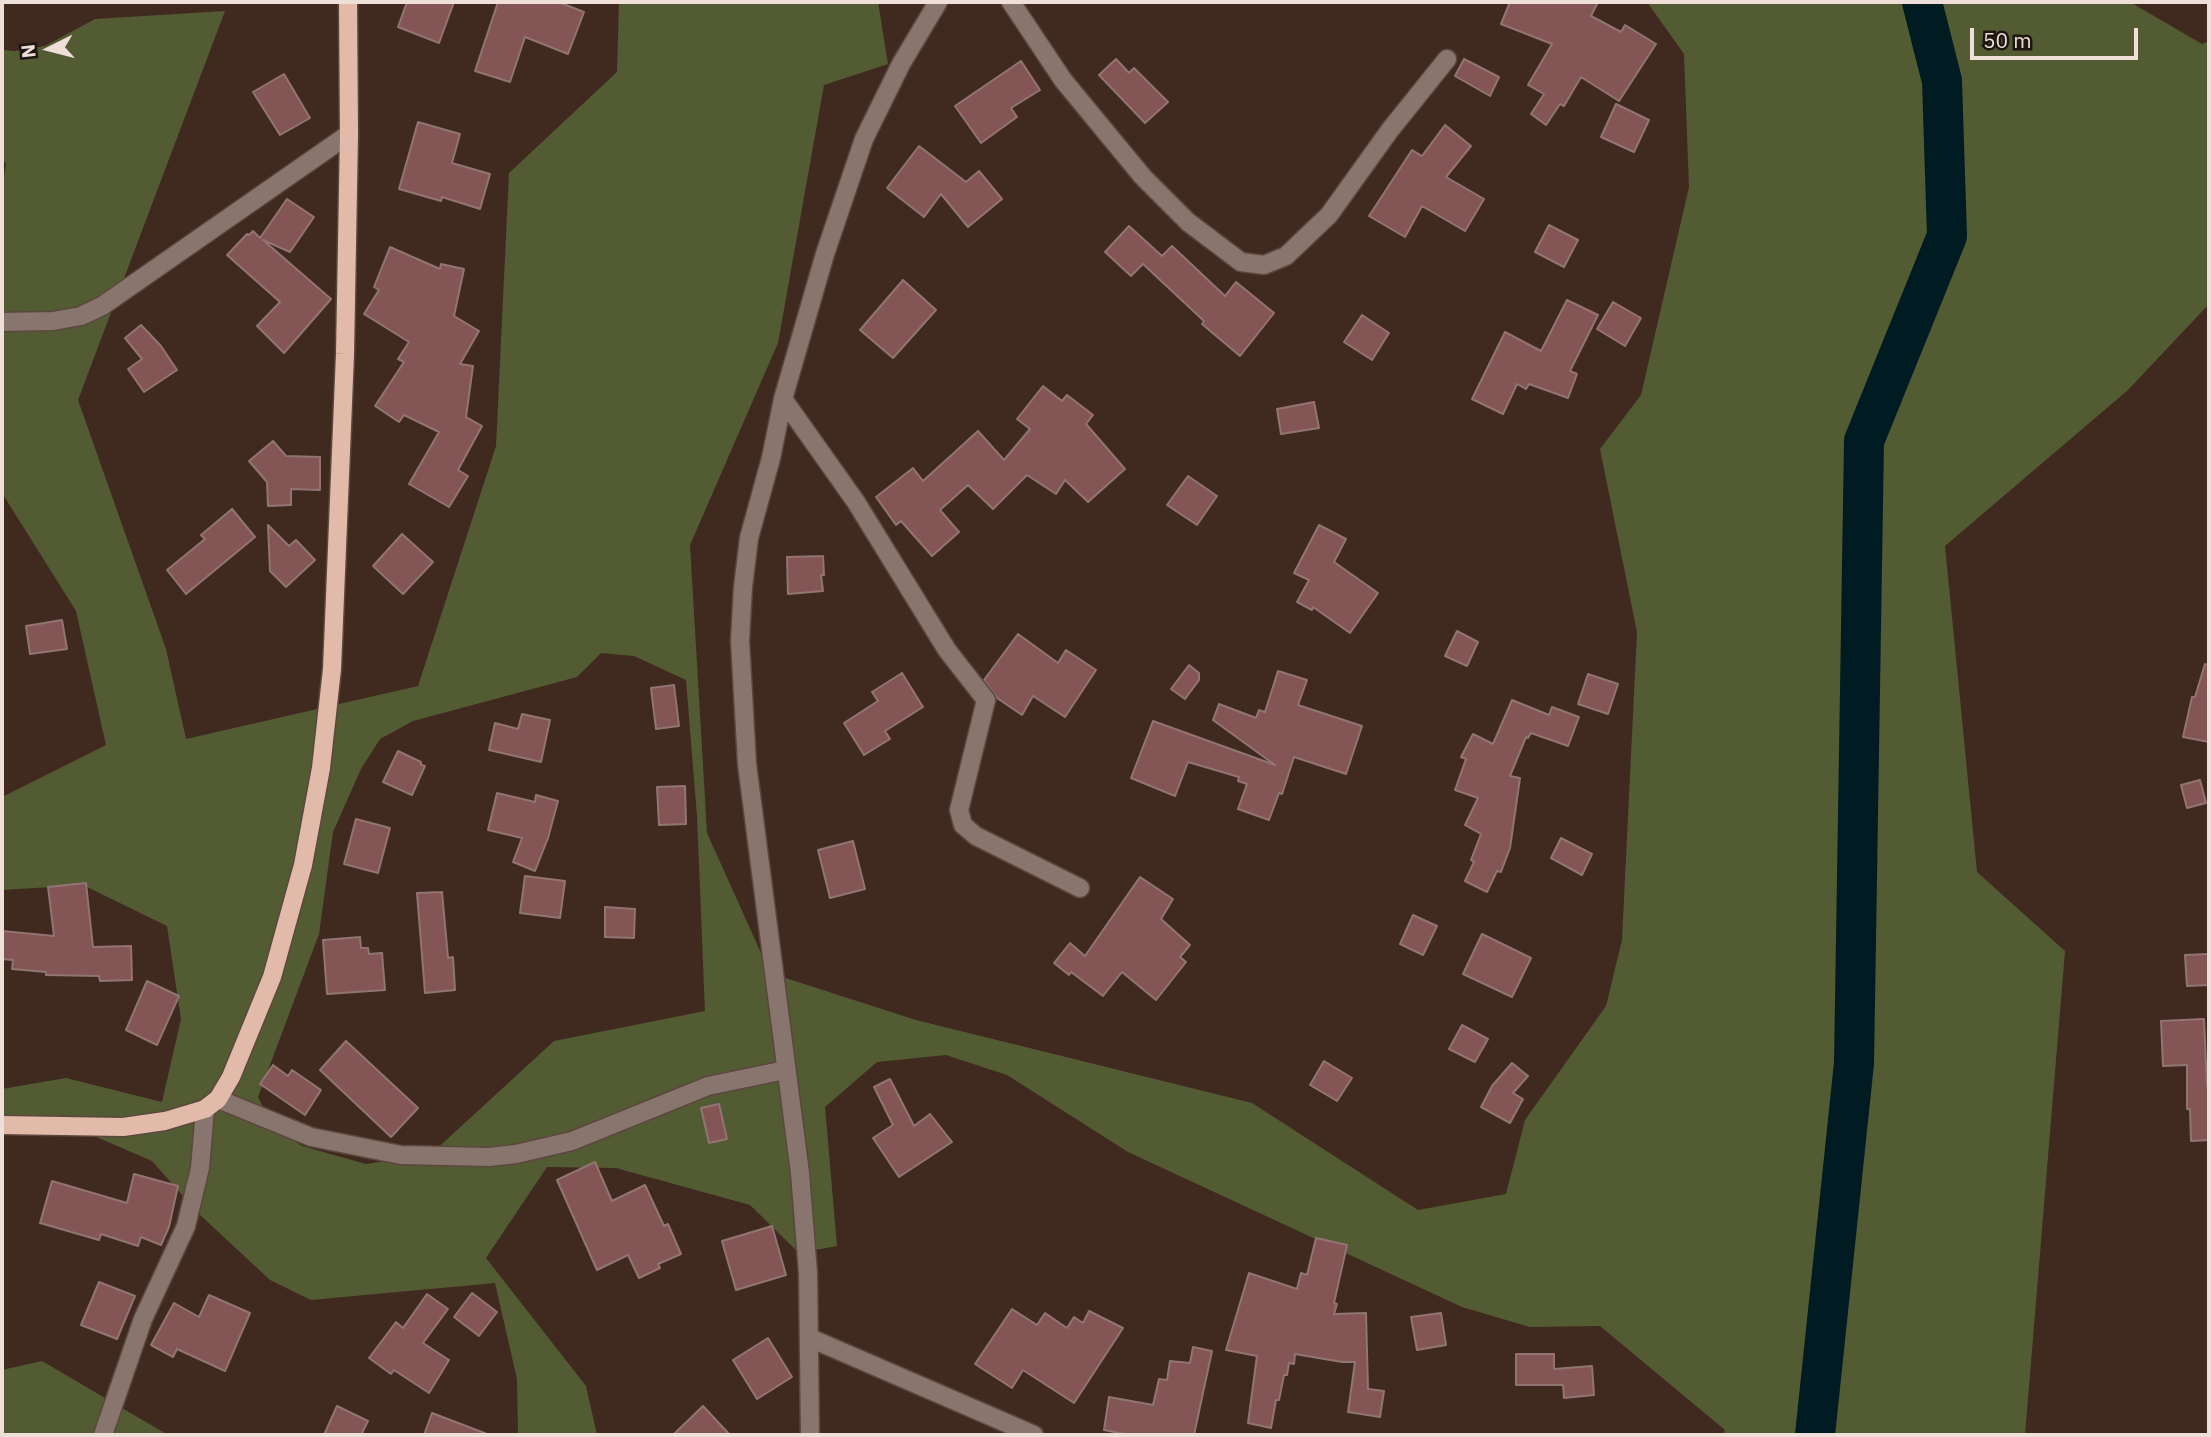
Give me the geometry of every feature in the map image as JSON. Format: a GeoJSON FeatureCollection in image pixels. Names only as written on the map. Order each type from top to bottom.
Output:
{"type":"FeatureCollection","features":[{"type":"Feature","properties":{"kind":"main road"},"geometry":{"type":"LineString","coordinates":[[2,1125],[123,1127],[165,1121],[212,1104],[241,1056],[272,977],[303,865],[321,768],[332,669],[345,354],[349,134],[348,2]]}},
{"type":"Feature","properties":{"kind":"street"},"geometry":{"type":"LineString","coordinates":[[810,1435],[808,1273],[800,1173],[747,764],[740,641],[743,587],[749,538],[771,458],[783,399],[825,254],[864,139],[901,64],[938,2]]}},
{"type":"Feature","properties":{"kind":"street"},"geometry":{"type":"LineString","coordinates":[[1011,2],[1063,80],[1143,177],[1188,222],[1241,262],[1264,265],[1286,256],[1329,215],[1390,130],[1447,59]]}},
{"type":"Feature","properties":{"kind":"street"},"geometry":{"type":"LineString","coordinates":[[2,322],[53,321],[80,316],[102,306],[349,134]]}},
{"type":"Feature","properties":{"kind":"street"},"geometry":{"type":"LineString","coordinates":[[783,399],[856,502],[947,650],[986,700],[959,810],[963,825],[976,836],[1080,888]]}},
{"type":"Feature","properties":{"kind":"street"},"geometry":{"type":"LineString","coordinates":[[103,1435],[143,1319],[186,1226],[212,1104],[311,1138],[401,1155],[489,1157],[516,1154],[572,1141],[708,1086],[785,1070]]}},
{"type":"Feature","properties":{"kind":"street"},"geometry":{"type":"LineString","coordinates":[[810,1338],[1034,1435]]}},
{"type":"Feature","properties":{"kind":"green space"},"geometry":{"type":"Polygon","coordinates":[[[619,2],[878,2],[888,64],[824,85],[778,343],[690,545],[707,833],[770,973],[916,1020],[1252,1103],[1418,1210],[1506,1194],[1525,1120],[1606,1006],[1622,940],[1637,632],[1600,449],[1641,395],[1689,187],[1684,54],[1647,2],[2130,2],[2202,44],[2209,41],[2209,304],[2128,390],[1945,546],[1977,872],[2065,951],[2025,1435],[1723,1435],[1725,1430],[1600,1326],[1530,1327],[1462,1307],[1128,1152],[1007,1075],[946,1055],[877,1062],[825,1107],[837,1246],[799,1253],[750,1205],[616,1168],[547,1167],[486,1258],[586,1386],[597,1435],[518,1435],[517,1379],[495,1283],[311,1300],[270,1280],[199,1214],[152,1161],[64,1123],[2,1131],[2,1089],[66,1078],[162,1102],[181,1019],[167,926],[83,885],[2,890],[2,797],[106,745],[76,611],[2,493],[2,189],[6,164],[2,158],[2,50],[15,51],[45,46],[95,19],[225,11],[78,400],[166,649],[186,739],[418,686],[496,446],[509,173],[617,72],[619,2]],[[601,653],[577,677],[413,721],[380,739],[361,769],[333,832],[319,934],[258,1097],[273,1127],[302,1146],[366,1164],[431,1154],[554,1041],[705,1011],[697,816],[686,680],[634,656],[601,653]]]}},
{"type":"Feature","properties":{"kind":"green space"},"geometry":{"type":"Polygon","coordinates":[[[42,1361],[168,1435],[2,1435],[2,1370],[42,1361]]]}},
{"type":"Feature","properties":{"kind":"building"},"geometry":{"type":"Polygon","coordinates":[[[407,2],[454,2],[439,43],[398,27],[407,2]]]}},
{"type":"Feature","properties":{"kind":"building"},"geometry":{"type":"Polygon","coordinates":[[[498,2],[558,2],[584,12],[568,54],[525,37],[510,82],[475,71],[498,2]]]}},
{"type":"Feature","properties":{"kind":"building"},"geometry":{"type":"Polygon","coordinates":[[[1510,2],[1598,2],[1591,16],[1621,32],[1625,25],[1656,44],[1619,101],[1581,77],[1564,106],[1560,104],[1546,125],[1531,114],[1544,94],[1528,85],[1552,44],[1501,24],[1510,2]]]}},
{"type":"Feature","properties":{"kind":"building"},"geometry":{"type":"Polygon","coordinates":[[[1116,59],[1129,73],[1134,68],[1168,102],[1145,123],[1099,75],[1116,59]]]}},
{"type":"Feature","properties":{"kind":"building"},"geometry":{"type":"Polygon","coordinates":[[[1464,59],[1499,77],[1490,96],[1455,76],[1464,59]]]}},
{"type":"Feature","properties":{"kind":"building"},"geometry":{"type":"Polygon","coordinates":[[[1021,61],[1040,90],[1011,108],[1017,117],[981,143],[955,106],[1021,61]]]}},
{"type":"Feature","properties":{"kind":"building"},"geometry":{"type":"Polygon","coordinates":[[[284,74],[310,118],[280,135],[253,92],[284,74]]]}},
{"type":"Feature","properties":{"kind":"building"},"geometry":{"type":"Polygon","coordinates":[[[1616,104],[1649,120],[1634,152],[1601,137],[1616,104]]]}},
{"type":"Feature","properties":{"kind":"building"},"geometry":{"type":"Polygon","coordinates":[[[418,122],[460,134],[452,163],[490,174],[480,209],[442,197],[441,201],[399,189],[418,122]]]}},
{"type":"Feature","properties":{"kind":"building"},"geometry":{"type":"Polygon","coordinates":[[[1445,125],[1471,146],[1446,177],[1484,199],[1465,231],[1422,206],[1405,237],[1369,216],[1412,150],[1422,156],[1445,125]]]}},
{"type":"Feature","properties":{"kind":"building"},"geometry":{"type":"Polygon","coordinates":[[[919,146],[966,182],[979,171],[1002,199],[968,227],[941,194],[924,217],[887,188],[919,146]]]}},
{"type":"Feature","properties":{"kind":"building"},"geometry":{"type":"Polygon","coordinates":[[[287,199],[314,217],[290,252],[263,240],[331,299],[284,353],[257,326],[280,302],[227,255],[247,234],[253,231],[260,238],[287,199]]]}},
{"type":"Feature","properties":{"kind":"building"},"geometry":{"type":"Polygon","coordinates":[[[1549,225],[1578,240],[1564,267],[1535,252],[1549,225]]]}},
{"type":"Feature","properties":{"kind":"building"},"geometry":{"type":"Polygon","coordinates":[[[1129,226],[1162,256],[1172,246],[1225,296],[1236,282],[1274,313],[1240,356],[1202,324],[1204,321],[1143,264],[1131,276],[1105,252],[1129,226]]]}},
{"type":"Feature","properties":{"kind":"building"},"geometry":{"type":"Polygon","coordinates":[[[390,247],[440,269],[441,264],[464,269],[454,316],[479,331],[460,364],[473,366],[466,417],[482,426],[458,470],[468,476],[449,507],[409,484],[439,432],[404,415],[399,422],[375,406],[404,362],[398,359],[409,342],[364,314],[379,290],[374,287],[390,247]]]}},
{"type":"Feature","properties":{"kind":"building"},"geometry":{"type":"Polygon","coordinates":[[[903,280],[936,310],[893,358],[860,330],[903,280]]]}},
{"type":"Feature","properties":{"kind":"building"},"geometry":{"type":"Polygon","coordinates":[[[1567,300],[1598,315],[1570,371],[1577,374],[1568,398],[1529,384],[1526,389],[1517,384],[1503,414],[1472,399],[1505,332],[1541,351],[1567,300]]]}},
{"type":"Feature","properties":{"kind":"building"},"geometry":{"type":"Polygon","coordinates":[[[1613,302],[1641,318],[1625,346],[1597,329],[1613,302]]]}},
{"type":"Feature","properties":{"kind":"building"},"geometry":{"type":"Polygon","coordinates":[[[1362,315],[1389,333],[1372,360],[1344,342],[1362,315]]]}},
{"type":"Feature","properties":{"kind":"building"},"geometry":{"type":"Polygon","coordinates":[[[141,325],[161,346],[177,370],[144,392],[128,369],[142,359],[125,338],[141,325]]]}},
{"type":"Feature","properties":{"kind":"building"},"geometry":{"type":"Polygon","coordinates":[[[1043,386],[1062,401],[1067,395],[1093,415],[1086,424],[1125,469],[1088,502],[1065,480],[1056,494],[1027,475],[993,509],[968,485],[940,510],[959,532],[932,556],[901,521],[896,525],[876,497],[913,468],[923,481],[978,431],[1004,460],[1030,429],[1017,419],[1043,386]]]}},
{"type":"Feature","properties":{"kind":"building"},"geometry":{"type":"Polygon","coordinates":[[[1314,402],[1319,428],[1281,434],[1277,409],[1314,402]]]}},
{"type":"Feature","properties":{"kind":"building"},"geometry":{"type":"Polygon","coordinates":[[[273,441],[286,456],[320,457],[320,490],[291,489],[291,505],[268,506],[267,482],[249,461],[273,441]]]}},
{"type":"Feature","properties":{"kind":"building"},"geometry":{"type":"Polygon","coordinates":[[[1188,476],[1217,496],[1197,525],[1167,505],[1188,476]]]}},
{"type":"Feature","properties":{"kind":"building"},"geometry":{"type":"Polygon","coordinates":[[[232,509],[255,537],[186,594],[167,570],[205,539],[201,535],[232,509]]]}},
{"type":"Feature","properties":{"kind":"building"},"geometry":{"type":"Polygon","coordinates":[[[268,525],[289,546],[296,540],[315,560],[286,587],[270,571],[268,525]]]}},
{"type":"Feature","properties":{"kind":"building"},"geometry":{"type":"Polygon","coordinates":[[[1319,525],[1346,539],[1334,562],[1378,593],[1350,633],[1313,607],[1312,610],[1297,602],[1309,580],[1294,573],[1319,525]]]}},
{"type":"Feature","properties":{"kind":"building"},"geometry":{"type":"Polygon","coordinates":[[[402,534],[433,562],[403,594],[373,566],[402,534]]]}},
{"type":"Feature","properties":{"kind":"building"},"geometry":{"type":"Polygon","coordinates":[[[823,556],[823,591],[788,594],[787,557],[823,556]]]}},
{"type":"Feature","properties":{"kind":"building"},"geometry":{"type":"Polygon","coordinates":[[[62,620],[67,649],[30,654],[26,626],[62,620]]]}},
{"type":"Feature","properties":{"kind":"building"},"geometry":{"type":"Polygon","coordinates":[[[1457,631],[1478,642],[1467,666],[1445,656],[1457,631]]]}},
{"type":"Feature","properties":{"kind":"building"},"geometry":{"type":"Polygon","coordinates":[[[1018,634],[1058,663],[1066,650],[1096,670],[1065,717],[1033,696],[1022,715],[997,698],[984,680],[1018,634]]]}},
{"type":"Feature","properties":{"kind":"building"},"geometry":{"type":"Polygon","coordinates":[[[2205,664],[2209,665],[2209,742],[2183,737],[2192,697],[2195,697],[2205,664]]]}},
{"type":"Feature","properties":{"kind":"building"},"geometry":{"type":"Polygon","coordinates":[[[1189,665],[1199,673],[1199,680],[1185,699],[1171,689],[1189,665]]]}},
{"type":"Feature","properties":{"kind":"building"},"geometry":{"type":"Polygon","coordinates":[[[1278,671],[1307,680],[1298,705],[1362,726],[1346,774],[1294,757],[1282,794],[1279,793],[1269,820],[1238,809],[1247,784],[1238,781],[1239,777],[1188,762],[1175,796],[1131,778],[1153,721],[1275,765],[1213,720],[1219,704],[1256,718],[1259,710],[1265,712],[1278,671]]]}},
{"type":"Feature","properties":{"kind":"building"},"geometry":{"type":"Polygon","coordinates":[[[902,673],[923,707],[885,731],[890,739],[864,755],[844,723],[878,701],[872,692],[902,673]]]}},
{"type":"Feature","properties":{"kind":"building"},"geometry":{"type":"Polygon","coordinates":[[[1588,674],[1618,684],[1608,714],[1578,704],[1588,674]]]}},
{"type":"Feature","properties":{"kind":"building"},"geometry":{"type":"Polygon","coordinates":[[[674,685],[679,726],[656,729],[651,688],[674,685]]]}},
{"type":"Feature","properties":{"kind":"building"},"geometry":{"type":"Polygon","coordinates":[[[1512,700],[1549,715],[1552,707],[1579,717],[1568,746],[1531,733],[1526,737],[1510,776],[1520,778],[1510,848],[1501,872],[1497,871],[1487,892],[1465,881],[1474,862],[1471,860],[1481,834],[1465,825],[1478,798],[1455,790],[1466,759],[1461,757],[1473,734],[1493,744],[1512,700]]]}},
{"type":"Feature","properties":{"kind":"building"},"geometry":{"type":"Polygon","coordinates":[[[522,714],[550,720],[541,762],[489,750],[495,723],[518,729],[522,714]]]}},
{"type":"Feature","properties":{"kind":"building"},"geometry":{"type":"Polygon","coordinates":[[[398,751],[425,766],[412,795],[383,782],[398,751]]]}},
{"type":"Feature","properties":{"kind":"building"},"geometry":{"type":"Polygon","coordinates":[[[2200,780],[2206,803],[2187,808],[2181,785],[2200,780]]]}},
{"type":"Feature","properties":{"kind":"building"},"geometry":{"type":"Polygon","coordinates":[[[685,786],[686,824],[659,825],[657,787],[685,786]]]}},
{"type":"Feature","properties":{"kind":"building"},"geometry":{"type":"Polygon","coordinates":[[[497,793],[535,802],[536,795],[558,801],[535,871],[513,862],[522,838],[488,830],[497,793]]]}},
{"type":"Feature","properties":{"kind":"building"},"geometry":{"type":"Polygon","coordinates":[[[356,819],[390,828],[378,873],[344,864],[356,819]]]}},
{"type":"Feature","properties":{"kind":"building"},"geometry":{"type":"Polygon","coordinates":[[[1561,838],[1592,854],[1582,875],[1551,858],[1561,838]]]}},
{"type":"Feature","properties":{"kind":"building"},"geometry":{"type":"Polygon","coordinates":[[[853,841],[865,889],[830,898],[818,850],[853,841]]]}},
{"type":"Feature","properties":{"kind":"building"},"geometry":{"type":"Polygon","coordinates":[[[525,876],[565,881],[560,918],[520,913],[525,876]]]}},
{"type":"Feature","properties":{"kind":"building"},"geometry":{"type":"Polygon","coordinates":[[[1140,877],[1173,899],[1161,919],[1190,945],[1180,957],[1186,962],[1156,1000],[1122,972],[1103,996],[1054,963],[1070,943],[1085,956],[1140,877]]]}},
{"type":"Feature","properties":{"kind":"building"},"geometry":{"type":"Polygon","coordinates":[[[86,883],[93,947],[131,946],[132,980],[100,981],[99,976],[46,975],[46,972],[12,969],[13,960],[2,959],[2,931],[54,936],[48,887],[86,883]]]}},
{"type":"Feature","properties":{"kind":"building"},"geometry":{"type":"Polygon","coordinates":[[[442,892],[448,958],[453,957],[455,990],[425,993],[417,893],[442,892]]]}},
{"type":"Feature","properties":{"kind":"building"},"geometry":{"type":"Polygon","coordinates":[[[605,907],[635,909],[634,938],[605,937],[605,907]]]}},
{"type":"Feature","properties":{"kind":"building"},"geometry":{"type":"Polygon","coordinates":[[[1413,915],[1437,926],[1423,955],[1400,944],[1413,915]]]}},
{"type":"Feature","properties":{"kind":"building"},"geometry":{"type":"Polygon","coordinates":[[[1482,934],[1531,958],[1512,997],[1463,974],[1482,934]]]}},
{"type":"Feature","properties":{"kind":"building"},"geometry":{"type":"Polygon","coordinates":[[[360,937],[361,948],[368,948],[369,954],[382,953],[385,990],[327,994],[323,940],[360,937]]]}},
{"type":"Feature","properties":{"kind":"building"},"geometry":{"type":"Polygon","coordinates":[[[2209,954],[2209,985],[2187,986],[2185,955],[2209,954]]]}},
{"type":"Feature","properties":{"kind":"building"},"geometry":{"type":"Polygon","coordinates":[[[147,981],[179,996],[157,1045],[126,1030],[147,981]]]}},
{"type":"Feature","properties":{"kind":"building"},"geometry":{"type":"Polygon","coordinates":[[[2204,1019],[2209,1086],[2209,1140],[2191,1141],[2190,1109],[2187,1109],[2187,1065],[2163,1066],[2161,1021],[2204,1019]]]}},
{"type":"Feature","properties":{"kind":"building"},"geometry":{"type":"Polygon","coordinates":[[[1462,1025],[1488,1039],[1475,1062],[1449,1049],[1462,1025]]]}},
{"type":"Feature","properties":{"kind":"building"},"geometry":{"type":"Polygon","coordinates":[[[346,1041],[418,1108],[391,1137],[320,1070],[346,1041]]]}},
{"type":"Feature","properties":{"kind":"building"},"geometry":{"type":"Polygon","coordinates":[[[1324,1061],[1352,1078],[1337,1101],[1310,1085],[1324,1061]]]}},
{"type":"Feature","properties":{"kind":"building"},"geometry":{"type":"Polygon","coordinates":[[[1512,1063],[1528,1076],[1513,1093],[1523,1099],[1510,1123],[1481,1107],[1492,1086],[1512,1063]]]}},
{"type":"Feature","properties":{"kind":"building"},"geometry":{"type":"Polygon","coordinates":[[[273,1065],[288,1076],[292,1070],[321,1090],[305,1115],[260,1084],[273,1065]]]}},
{"type":"Feature","properties":{"kind":"building"},"geometry":{"type":"Polygon","coordinates":[[[890,1079],[914,1126],[930,1114],[952,1142],[899,1177],[873,1138],[893,1125],[874,1087],[890,1079]]]}},
{"type":"Feature","properties":{"kind":"building"},"geometry":{"type":"Polygon","coordinates":[[[719,1104],[727,1139],[709,1143],[701,1108],[719,1104]]]}},
{"type":"Feature","properties":{"kind":"building"},"geometry":{"type":"Polygon","coordinates":[[[595,1162],[612,1201],[645,1185],[664,1226],[668,1224],[681,1254],[658,1264],[660,1268],[639,1278],[628,1255],[597,1270],[557,1180],[595,1162]]]}},
{"type":"Feature","properties":{"kind":"building"},"geometry":{"type":"Polygon","coordinates":[[[134,1174],[178,1186],[169,1227],[161,1245],[141,1237],[138,1246],[101,1234],[99,1240],[40,1223],[52,1181],[127,1203],[134,1174]]]}},
{"type":"Feature","properties":{"kind":"building"},"geometry":{"type":"Polygon","coordinates":[[[772,1226],[786,1275],[736,1290],[722,1241],[772,1226]]]}},
{"type":"Feature","properties":{"kind":"building"},"geometry":{"type":"Polygon","coordinates":[[[1316,1238],[1347,1245],[1334,1314],[1366,1313],[1368,1389],[1384,1391],[1380,1417],[1348,1412],[1355,1362],[1295,1354],[1294,1364],[1289,1363],[1287,1375],[1284,1375],[1271,1428],[1248,1423],[1257,1356],[1226,1350],[1249,1273],[1297,1289],[1301,1273],[1307,1275],[1316,1238]]]}},
{"type":"Feature","properties":{"kind":"building"},"geometry":{"type":"Polygon","coordinates":[[[99,1282],[135,1296],[117,1339],[81,1325],[99,1282]]]}},
{"type":"Feature","properties":{"kind":"building"},"geometry":{"type":"Polygon","coordinates":[[[472,1293],[497,1312],[479,1336],[454,1317],[472,1293]]]}},
{"type":"Feature","properties":{"kind":"building"},"geometry":{"type":"Polygon","coordinates":[[[427,1294],[448,1309],[423,1343],[449,1360],[429,1393],[394,1370],[391,1374],[369,1358],[396,1322],[403,1328],[427,1294]]]}},
{"type":"Feature","properties":{"kind":"building"},"geometry":{"type":"Polygon","coordinates":[[[209,1295],[250,1313],[225,1371],[177,1349],[173,1357],[151,1345],[174,1303],[199,1317],[209,1295]]]}},
{"type":"Feature","properties":{"kind":"building"},"geometry":{"type":"Polygon","coordinates":[[[1012,1309],[1037,1325],[1045,1313],[1067,1328],[1074,1317],[1083,1323],[1089,1311],[1123,1328],[1074,1403],[1023,1370],[1012,1388],[975,1364],[1012,1309]]]}},
{"type":"Feature","properties":{"kind":"building"},"geometry":{"type":"Polygon","coordinates":[[[1441,1313],[1446,1345],[1417,1350],[1411,1317],[1441,1313]]]}},
{"type":"Feature","properties":{"kind":"building"},"geometry":{"type":"Polygon","coordinates":[[[768,1338],[792,1377],[757,1399],[733,1360],[768,1338]]]}},
{"type":"Feature","properties":{"kind":"building"},"geometry":{"type":"Polygon","coordinates":[[[1193,1347],[1212,1351],[1194,1435],[1129,1435],[1104,1430],[1109,1397],[1153,1405],[1159,1379],[1167,1380],[1170,1361],[1190,1363],[1193,1347]]]}},
{"type":"Feature","properties":{"kind":"building"},"geometry":{"type":"Polygon","coordinates":[[[1516,1354],[1554,1354],[1554,1369],[1592,1366],[1594,1395],[1564,1398],[1563,1385],[1516,1385],[1516,1354]]]}},
{"type":"Feature","properties":{"kind":"building"},"geometry":{"type":"Polygon","coordinates":[[[337,1406],[368,1421],[361,1435],[324,1435],[337,1406]]]}},
{"type":"Feature","properties":{"kind":"building"},"geometry":{"type":"Polygon","coordinates":[[[703,1406],[730,1435],[673,1435],[703,1406]]]}},
{"type":"Feature","properties":{"kind":"building"},"geometry":{"type":"Polygon","coordinates":[[[432,1413],[487,1434],[487,1435],[424,1435],[432,1413]]]}},
{"type":"Feature","properties":{"kind":"waterway"},"geometry":{"type":"LineString","coordinates":[[1815,1435],[1854,1063],[1864,441],[1947,236],[1942,81],[1922,2]]}}]}
